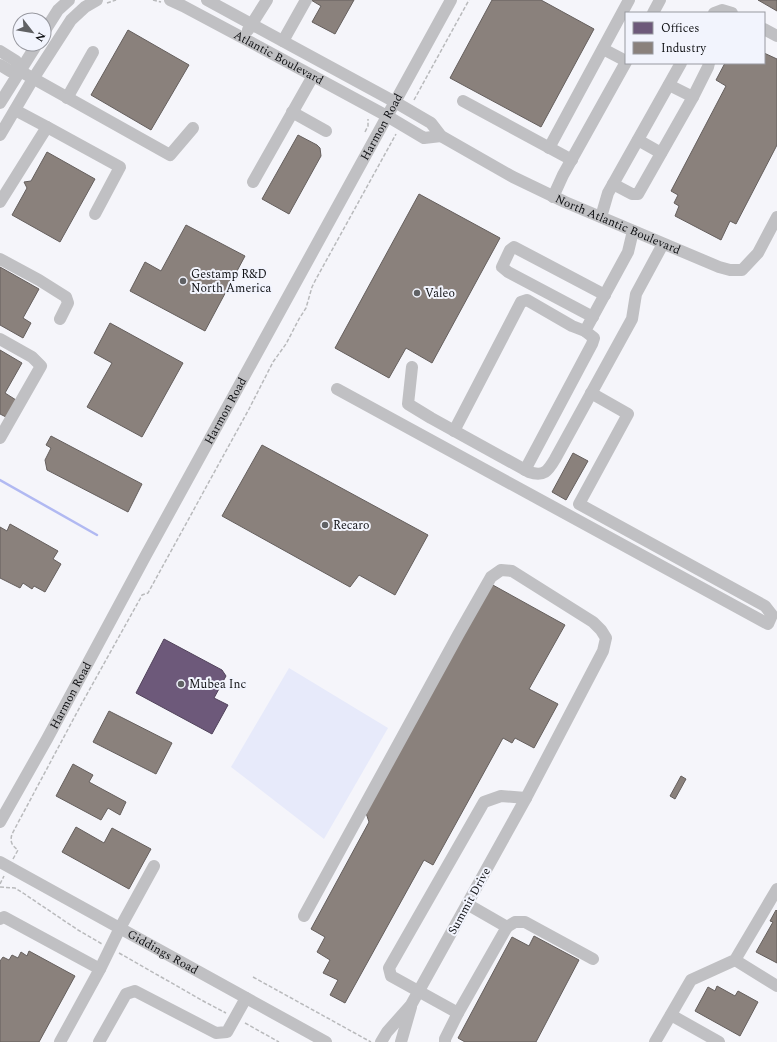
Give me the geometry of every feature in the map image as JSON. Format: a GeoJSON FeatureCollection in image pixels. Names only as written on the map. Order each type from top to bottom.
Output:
{"type":"FeatureCollection","features":[{"type":"Feature","properties":{"kind":"street"},"geometry":{"type":"LineString","coordinates":[[52,19],[58,10],[69,0]]}},
{"type":"Feature","properties":{"kind":"street"},"geometry":{"type":"LineString","coordinates":[[0,135],[33,79],[71,20],[85,7],[97,0]]}},
{"type":"Feature","properties":{"kind":"street","name":"Atlantic Boulevard"},"geometry":{"type":"LineString","coordinates":[[170,0],[387,116]]}},
{"type":"Feature","properties":{"kind":"street","name":"Atlantic Boulevard"},"geometry":{"type":"LineString","coordinates":[[207,0],[395,102]]}},
{"type":"Feature","properties":{"kind":"street"},"geometry":{"type":"LineString","coordinates":[[243,38],[267,0]]}},
{"type":"Feature","properties":{"kind":"street"},"geometry":{"type":"LineString","coordinates":[[283,41],[306,0]]}},
{"type":"Feature","properties":{"kind":"street","name":"Harmon Road"},"geometry":{"type":"LineString","coordinates":[[0,822],[47,739],[451,0]]}},
{"type":"Feature","properties":{"kind":"street"},"geometry":{"type":"LineString","coordinates":[[549,148],[629,0]]}},
{"type":"Feature","properties":{"kind":"street"},"geometry":{"type":"LineString","coordinates":[[654,12],[660,0]]}},
{"type":"Feature","properties":{"kind":"street"},"geometry":{"type":"LineString","coordinates":[[717,12],[722,10],[729,12]]}},
{"type":"Feature","properties":{"kind":"street"},"geometry":{"type":"LineString","coordinates":[[765,30],[777,36]]}},
{"type":"Feature","properties":{"kind":"street"},"geometry":{"type":"LineString","coordinates":[[603,49],[625,61]]}},
{"type":"Feature","properties":{"kind":"street"},"geometry":{"type":"LineString","coordinates":[[293,65],[301,50]]}},
{"type":"Feature","properties":{"kind":"street"},"geometry":{"type":"LineString","coordinates":[[0,51],[16,61],[20,71]]}},
{"type":"Feature","properties":{"kind":"street"},"geometry":{"type":"LineString","coordinates":[[0,103],[32,52]]}},
{"type":"Feature","properties":{"kind":"street"},"geometry":{"type":"LineString","coordinates":[[67,98],[93,52]]}},
{"type":"Feature","properties":{"kind":"street"},"geometry":{"type":"LineString","coordinates":[[553,197],[563,175],[625,64]]}},
{"type":"Feature","properties":{"kind":"street"},"geometry":{"type":"LineString","coordinates":[[601,218],[608,192],[680,64]]}},
{"type":"Feature","properties":{"kind":"street"},"geometry":{"type":"LineString","coordinates":[[613,184],[632,194],[638,194],[693,97],[709,64]]}},
{"type":"Feature","properties":{"kind":"street"},"geometry":{"type":"LineString","coordinates":[[0,65],[10,71],[20,71],[170,155],[193,128]]}},
{"type":"Feature","properties":{"kind":"street"},"geometry":{"type":"LineString","coordinates":[[253,182],[313,76]]}},
{"type":"Feature","properties":{"kind":"street"},"geometry":{"type":"LineString","coordinates":[[669,85],[693,97]]}},
{"type":"Feature","properties":{"kind":"street"},"geometry":{"type":"LineString","coordinates":[[463,101],[572,160]]}},
{"type":"Feature","properties":{"kind":"street","name":"North Atlantic Boulevard"},"geometry":{"type":"LineString","coordinates":[[395,102],[431,123],[441,136],[513,177],[553,197],[601,218],[719,267],[730,270],[742,270],[758,253],[777,217]]}},
{"type":"Feature","properties":{"kind":"street"},"geometry":{"type":"LineString","coordinates":[[15,110],[120,167],[95,214]]}},
{"type":"Feature","properties":{"kind":"street"},"geometry":{"type":"LineString","coordinates":[[292,112],[326,131]]}},
{"type":"Feature","properties":{"kind":"street"},"geometry":{"type":"LineString","coordinates":[[387,116],[424,138],[441,136]]}},
{"type":"Feature","properties":{"kind":"street"},"geometry":{"type":"LineString","coordinates":[[0,202],[47,127]]}},
{"type":"Feature","properties":{"kind":"street"},"geometry":{"type":"LineString","coordinates":[[638,140],[661,153]]}},
{"type":"Feature","properties":{"kind":"street"},"geometry":{"type":"LineString","coordinates":[[585,331],[628,252],[633,231]]}},
{"type":"Feature","properties":{"kind":"street"},"geometry":{"type":"LineString","coordinates":[[412,367],[408,404],[525,470],[535,474],[543,474],[549,469],[632,319],[636,294],[663,244]]}},
{"type":"Feature","properties":{"kind":"street"},"geometry":{"type":"LineString","coordinates":[[593,317],[508,272],[502,267],[510,250],[514,247],[605,295]]}},
{"type":"Feature","properties":{"kind":"street"},"geometry":{"type":"LineString","coordinates":[[0,259],[39,280],[66,297],[68,304],[60,319]]}},
{"type":"Feature","properties":{"kind":"street"},"geometry":{"type":"LineString","coordinates":[[454,431],[520,302],[526,300],[572,326],[585,331],[594,338],[592,344],[525,470]]}},
{"type":"Feature","properties":{"kind":"street"},"geometry":{"type":"LineString","coordinates":[[0,339],[32,357],[41,366],[0,438]]}},
{"type":"Feature","properties":{"kind":"street"},"geometry":{"type":"LineString","coordinates":[[337,389],[768,624],[772,615],[765,606],[580,504],[628,414],[591,394]]}},
{"type":"Feature","properties":{"kind":"street","name":"Summit Drive"},"geometry":{"type":"LineString","coordinates":[[304,916],[491,577],[501,570],[512,571],[593,622],[601,630],[606,638],[603,651],[526,798],[411,1005],[387,1032],[381,1042]]}},
{"type":"Feature","properties":{"kind":"street"},"geometry":{"type":"LineString","coordinates":[[458,1013],[391,976],[389,968],[484,802],[502,796],[526,798]]}},
{"type":"Feature","properties":{"kind":"street","name":"Giddings Road"},"geometry":{"type":"LineString","coordinates":[[0,862],[326,1042]]}},
{"type":"Feature","properties":{"kind":"street"},"geometry":{"type":"LineString","coordinates":[[60,1042],[154,866]]}},
{"type":"Feature","properties":{"kind":"street"},"geometry":{"type":"LineString","coordinates":[[655,1042],[691,980],[735,960],[777,889]]}},
{"type":"Feature","properties":{"kind":"street"},"geometry":{"type":"LineString","coordinates":[[467,904],[507,927]]}},
{"type":"Feature","properties":{"kind":"street"},"geometry":{"type":"LineString","coordinates":[[0,919],[4,917],[100,969]]}},
{"type":"Feature","properties":{"kind":"street"},"geometry":{"type":"LineString","coordinates":[[445,1042],[444,1039],[458,1013],[507,927],[516,922],[525,922],[593,959]]}},
{"type":"Feature","properties":{"kind":"street"},"geometry":{"type":"LineString","coordinates":[[735,960],[777,986]]}},
{"type":"Feature","properties":{"kind":"street"},"geometry":{"type":"LineString","coordinates":[[99,1042],[126,994],[135,991],[224,1037],[246,998]]}},
{"type":"Feature","properties":{"kind":"street","name":"Summit Drive"},"geometry":{"type":"LineString","coordinates":[[401,1042],[411,1005]]}},
{"type":"Feature","properties":{"kind":"street"},"geometry":{"type":"LineString","coordinates":[[671,1015],[719,1042]]}},
{"type":"Feature","properties":{"kind":"path"},"geometry":{"type":"LineString","coordinates":[[409,110],[469,0]]}},
{"type":"Feature","properties":{"kind":"path"},"geometry":{"type":"LineString","coordinates":[[365,132],[368,126],[368,117]]}},
{"type":"Feature","properties":{"kind":"path"},"geometry":{"type":"LineString","coordinates":[[12,860],[18,850],[11,844],[12,834],[140,598],[142,595],[148,593],[273,362],[286,344],[306,308],[315,281],[401,124]]}},
{"type":"Feature","properties":{"kind":"path"},"geometry":{"type":"LineString","coordinates":[[4,877],[0,886],[15,888],[23,892],[78,930],[279,1042]]}},
{"type":"Feature","properties":{"kind":"path"},"geometry":{"type":"LineString","coordinates":[[253,977],[371,1042]]}},
{"type":"Feature","properties":{"kind":"shaded area"},"geometry":{"type":"Polygon","coordinates":[[[289,668],[388,728],[324,839],[231,767],[289,668]]]}},
{"type":"Feature","properties":{"kind":"building: Offices","name":"Mubea Inc"},"geometry":{"type":"Polygon","coordinates":[[[164,639],[222,670],[226,676],[214,698],[228,705],[212,734],[136,693],[164,639]]]}},
{"type":"Feature","properties":{"kind":"building: Industry"},"geometry":{"type":"Polygon","coordinates":[[[311,0],[354,0],[335,34],[312,22],[321,6],[311,0]]]}},
{"type":"Feature","properties":{"kind":"building: Industry"},"geometry":{"type":"Polygon","coordinates":[[[492,0],[541,0],[594,29],[541,127],[450,78],[492,0]]]}},
{"type":"Feature","properties":{"kind":"building: Industry"},"geometry":{"type":"Polygon","coordinates":[[[758,0],[777,0],[777,11],[758,0]]]}},
{"type":"Feature","properties":{"kind":"building: Industry"},"geometry":{"type":"Polygon","coordinates":[[[128,30],[189,65],[151,130],[91,95],[128,30]]]}},
{"type":"Feature","properties":{"kind":"building: Industry"},"geometry":{"type":"Polygon","coordinates":[[[765,53],[777,59],[777,145],[736,224],[730,221],[721,240],[675,216],[679,206],[674,203],[678,195],[671,191],[726,86],[716,80],[724,64],[765,64],[765,53]]]}},
{"type":"Feature","properties":{"kind":"building: Industry"},"geometry":{"type":"Polygon","coordinates":[[[298,135],[317,145],[320,148],[321,156],[289,214],[262,199],[298,135]]]}},
{"type":"Feature","properties":{"kind":"building: Industry"},"geometry":{"type":"Polygon","coordinates":[[[47,152],[95,179],[60,242],[12,215],[27,188],[24,182],[31,181],[47,152]]]}},
{"type":"Feature","properties":{"kind":"building: Industry","name":"Valeo"},"geometry":{"type":"Polygon","coordinates":[[[419,194],[500,238],[432,363],[406,348],[389,378],[335,348],[419,194]]]}},
{"type":"Feature","properties":{"kind":"building: Industry","name":"Gestamp R&D North America"},"geometry":{"type":"Polygon","coordinates":[[[186,225],[245,256],[205,331],[130,291],[145,262],[161,271],[186,225]]]}},
{"type":"Feature","properties":{"kind":"building: Industry"},"geometry":{"type":"Polygon","coordinates":[[[0,267],[39,289],[23,318],[31,323],[23,338],[0,325],[0,267]]]}},
{"type":"Feature","properties":{"kind":"building: Industry"},"geometry":{"type":"Polygon","coordinates":[[[110,323],[183,363],[142,437],[87,407],[112,363],[94,353],[110,323]]]}},
{"type":"Feature","properties":{"kind":"building: Industry"},"geometry":{"type":"Polygon","coordinates":[[[0,350],[22,363],[5,393],[16,400],[6,417],[0,414],[0,350]]]}},
{"type":"Feature","properties":{"kind":"building: Industry"},"geometry":{"type":"Polygon","coordinates":[[[51,436],[142,484],[128,512],[47,470],[45,460],[51,448],[46,445],[51,436]]]}},
{"type":"Feature","properties":{"kind":"building: Industry","name":"Recaro"},"geometry":{"type":"Polygon","coordinates":[[[262,445],[428,535],[395,595],[359,575],[350,587],[222,516],[262,445]]]}},
{"type":"Feature","properties":{"kind":"building: Industry"},"geometry":{"type":"Polygon","coordinates":[[[573,453],[588,461],[566,500],[552,492],[573,453]]]}},
{"type":"Feature","properties":{"kind":"building: Industry"},"geometry":{"type":"Polygon","coordinates":[[[10,524],[58,551],[53,559],[61,564],[45,592],[34,586],[32,589],[23,583],[20,588],[0,578],[0,527],[7,531],[10,524]]]}},
{"type":"Feature","properties":{"kind":"building: Industry"},"geometry":{"type":"Polygon","coordinates":[[[491,584],[565,625],[529,689],[558,704],[534,748],[515,738],[512,743],[503,738],[433,865],[424,860],[345,1003],[330,995],[338,980],[323,973],[330,960],[317,952],[325,937],[311,929],[369,822],[365,810],[491,584]]]}},
{"type":"Feature","properties":{"kind":"building: Industry"},"geometry":{"type":"Polygon","coordinates":[[[109,711],[172,743],[156,774],[93,742],[109,711]]]}},
{"type":"Feature","properties":{"kind":"building: Industry"},"geometry":{"type":"Polygon","coordinates":[[[73,764],[93,775],[89,782],[126,802],[120,815],[108,808],[101,820],[56,796],[73,764]]]}},
{"type":"Feature","properties":{"kind":"building: Industry"},"geometry":{"type":"Polygon","coordinates":[[[681,776],[686,779],[675,799],[670,796],[681,776]]]}},
{"type":"Feature","properties":{"kind":"building: Industry"},"geometry":{"type":"Polygon","coordinates":[[[76,827],[104,843],[112,828],[151,849],[129,889],[62,852],[76,827]]]}},
{"type":"Feature","properties":{"kind":"building: Industry"},"geometry":{"type":"Polygon","coordinates":[[[776,910],[777,963],[756,952],[773,922],[770,921],[776,910]]]}},
{"type":"Feature","properties":{"kind":"building: Industry"},"geometry":{"type":"Polygon","coordinates":[[[534,936],[579,960],[536,1042],[465,1042],[458,1038],[512,937],[529,946],[534,936]]]}},
{"type":"Feature","properties":{"kind":"building: Industry"},"geometry":{"type":"Polygon","coordinates":[[[29,951],[75,976],[39,1042],[0,1042],[0,961],[3,957],[9,960],[12,955],[18,958],[21,952],[27,956],[29,951]]]}},
{"type":"Feature","properties":{"kind":"building: Industry"},"geometry":{"type":"Polygon","coordinates":[[[717,986],[735,996],[738,991],[758,1002],[740,1036],[695,1011],[708,987],[715,991],[717,986]]]}},
{"type":"Feature","properties":{"kind":"waterway"},"geometry":{"type":"LineString","coordinates":[[0,480],[97,535]]}},
{"type":"Feature","properties":{"kind":"place","name":"Gestamp R&D North America"},"geometry":{"type":"Point","coordinates":[183,281]}},
{"type":"Feature","properties":{"kind":"place","name":"Valeo"},"geometry":{"type":"Point","coordinates":[417,293]}},
{"type":"Feature","properties":{"kind":"place","name":"Recaro"},"geometry":{"type":"Point","coordinates":[325,525]}},
{"type":"Feature","properties":{"kind":"place","name":"Mubea Inc"},"geometry":{"type":"Point","coordinates":[181,684]}}]}
